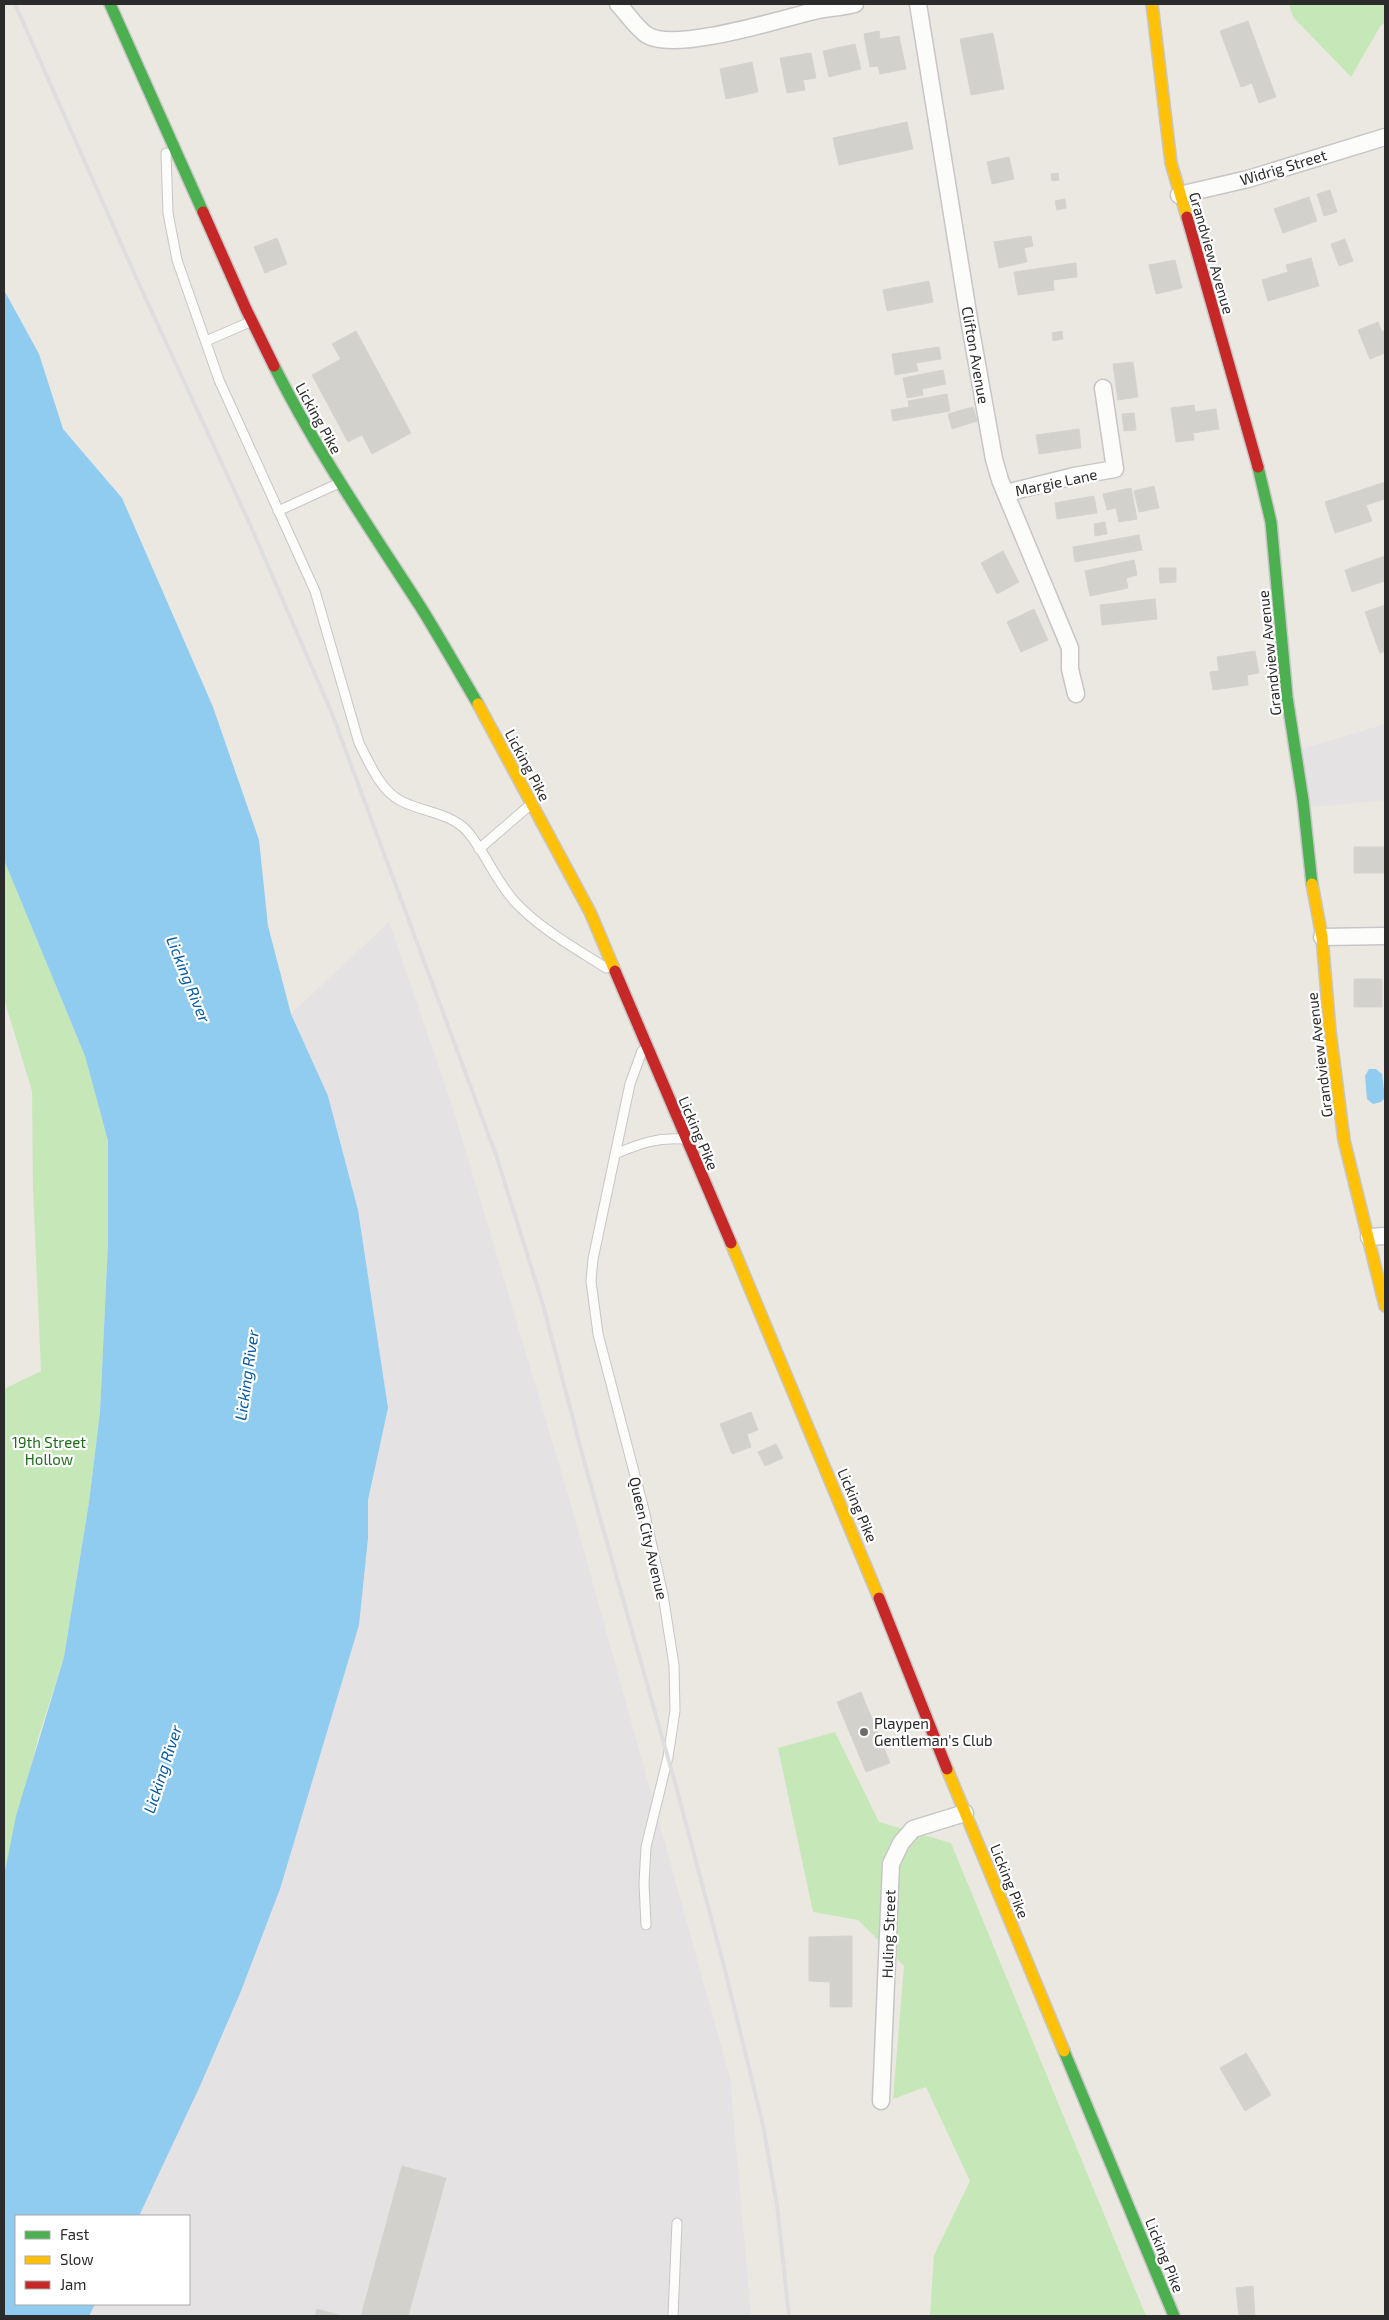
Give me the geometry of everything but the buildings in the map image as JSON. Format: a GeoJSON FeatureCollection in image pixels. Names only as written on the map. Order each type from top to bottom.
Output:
{"type":"FeatureCollection","features":[{"type":"Feature","properties":{"kind":"main road","name":"Licking Pike"},"geometry":{"type":"LineString","coordinates":[[110,4],[252,321],[293,403],[339,484],[420,607],[483,712],[590,912],[854,1534],[965,1813],[1174,2316]]}},
{"type":"Feature","properties":{"kind":"main road","name":"Grandview Avenue"},"geometry":{"type":"LineString","coordinates":[[1152,4],[1171,163],[1262,481],[1270,522],[1287,698],[1303,800],[1312,885],[1322,937],[1330,1031],[1344,1140],[1385,1306]]}},
{"type":"Feature","properties":{"kind":"street"},"geometry":{"type":"LineString","coordinates":[[618,4],[646,34],[670,41],[703,37],[773,23],[817,10],[855,4]]}},
{"type":"Feature","properties":{"kind":"street","name":"Clifton Avenue"},"geometry":{"type":"LineString","coordinates":[[918,4],[994,459],[1006,493],[1070,648],[1070,670],[1076,694]]}},
{"type":"Feature","properties":{"kind":"street","name":"Widrig Street"},"geometry":{"type":"LineString","coordinates":[[1179,195],[1239,181],[1385,136]]}},
{"type":"Feature","properties":{"kind":"street","name":"Margie Lane"},"geometry":{"type":"LineString","coordinates":[[1006,493],[1074,476],[1115,469],[1104,388]]}},
{"type":"Feature","properties":{"kind":"street"},"geometry":{"type":"LineString","coordinates":[[1322,937],[1385,936]]}},
{"type":"Feature","properties":{"kind":"street"},"geometry":{"type":"LineString","coordinates":[[1369,1237],[1385,1236]]}},
{"type":"Feature","properties":{"kind":"street","name":"Huling Street"},"geometry":{"type":"LineString","coordinates":[[881,2101],[891,1864],[901,1842],[913,1829],[965,1813]]}},
{"type":"Feature","properties":{"kind":"lane"},"geometry":{"type":"LineString","coordinates":[[166,128],[168,213],[178,260],[219,380],[315,591],[359,743],[371,766],[385,788],[400,800],[455,821],[467,830],[491,870],[516,903],[550,932],[615,974]]}},
{"type":"Feature","properties":{"kind":"lane"},"geometry":{"type":"LineString","coordinates":[[206,341],[252,321]]}},
{"type":"Feature","properties":{"kind":"lane"},"geometry":{"type":"LineString","coordinates":[[278,511],[339,484]]}},
{"type":"Feature","properties":{"kind":"lane"},"geometry":{"type":"LineString","coordinates":[[479,849],[532,803]]}},
{"type":"Feature","properties":{"kind":"lane","name":"Queen City Avenue"},"geometry":{"type":"LineString","coordinates":[[645,1043],[630,1084],[593,1259],[591,1281],[598,1334],[644,1510],[663,1595],[674,1666],[676,1699],[668,1757],[646,1847],[644,1883],[646,1926]]}},
{"type":"Feature","properties":{"kind":"lane"},"geometry":{"type":"LineString","coordinates":[[615,1154],[660,1138],[686,1139]]}},
{"type":"Feature","properties":{"kind":"lane"},"geometry":{"type":"LineString","coordinates":[[673,2316],[677,2224]]}},
{"type":"Feature","properties":{"kind":"shaded area"},"geometry":{"type":"Polygon","coordinates":[[[1385,724],[1385,800],[1303,808],[1295,751],[1385,724]]]}},
{"type":"Feature","properties":{"kind":"shaded area"},"geometry":{"type":"Polygon","coordinates":[[[389,922],[451,1102],[570,1501],[730,2078],[751,2316],[89,2316],[94,2305],[190,2305],[190,2215],[139,2215],[200,2086],[280,1889],[359,1625],[368,1538],[368,1500],[388,1408],[358,1210],[328,1096],[291,1014],[389,922]]]}},
{"type":"Feature","properties":{"kind":"green space"},"geometry":{"type":"Polygon","coordinates":[[[1289,4],[1385,4],[1385,24],[1381,25],[1351,77],[1293,17],[1289,4]]]}},
{"type":"Feature","properties":{"kind":"green space","name":"19th Street Hollow"},"geometry":{"type":"Polygon","coordinates":[[[4,860],[85,1056],[108,1141],[108,1243],[100,1412],[89,1502],[64,1657],[39,1735],[4,1876],[4,1389],[41,1371],[33,1189],[32,1091],[4,999],[4,860]]]}},
{"type":"Feature","properties":{"kind":"green space"},"geometry":{"type":"Polygon","coordinates":[[[835,1732],[879,1822],[951,1843],[1146,2316],[930,2316],[934,2255],[970,2181],[926,2087],[893,2099],[904,1966],[858,1920],[813,1912],[778,1748],[835,1732]]]}},
{"type":"Feature","properties":{"kind":"water","name":"Licking River"},"geometry":{"type":"Polygon","coordinates":[[[4,290],[39,354],[63,429],[122,498],[213,707],[259,840],[268,926],[291,1014],[328,1096],[358,1210],[388,1408],[368,1500],[368,1538],[359,1625],[280,1889],[241,1991],[200,2086],[139,2215],[15,2215],[15,2305],[94,2305],[89,2316],[4,2316],[4,1876],[16,1816],[64,1657],[89,1502],[100,1412],[108,1243],[108,1141],[85,1056],[4,860],[4,290]]]}},
{"type":"Feature","properties":{"kind":"water"},"geometry":{"type":"Polygon","coordinates":[[[1369,1069],[1376,1069],[1382,1074],[1385,1098],[1381,1102],[1373,1104],[1367,1099],[1365,1076],[1369,1069]]]}},
{"type":"Feature","properties":{"kind":"railway"},"geometry":{"type":"LineString","coordinates":[[15,4],[139,284],[248,520],[331,711],[496,1155],[543,1305],[587,1472],[674,1779],[725,1970],[763,2125],[777,2205],[789,2316]]}},
{"type":"Feature","properties":{"kind":"traffic: fast"},"geometry":{"type":"LineString","coordinates":[[110,4],[203,212]]}},
{"type":"Feature","properties":{"kind":"traffic: fast"},"geometry":{"type":"LineString","coordinates":[[274,366],[325,458],[420,606],[478,704]]}},
{"type":"Feature","properties":{"kind":"traffic: fast"},"geometry":{"type":"LineString","coordinates":[[1258,467],[1271,522],[1287,697],[1303,800],[1312,884]]}},
{"type":"Feature","properties":{"kind":"traffic: fast"},"geometry":{"type":"LineString","coordinates":[[1064,2051],[1174,2316]]}},
{"type":"Feature","properties":{"kind":"traffic: slow"},"geometry":{"type":"LineString","coordinates":[[1152,4],[1171,163],[1187,217]]}},
{"type":"Feature","properties":{"kind":"traffic: slow"},"geometry":{"type":"LineString","coordinates":[[478,704],[590,912],[615,971]]}},
{"type":"Feature","properties":{"kind":"traffic: slow"},"geometry":{"type":"LineString","coordinates":[[1312,884],[1322,937],[1330,1031],[1344,1140],[1385,1306]]}},
{"type":"Feature","properties":{"kind":"traffic: slow"},"geometry":{"type":"LineString","coordinates":[[731,1243],[879,1598]]}},
{"type":"Feature","properties":{"kind":"traffic: slow"},"geometry":{"type":"LineString","coordinates":[[947,1769],[1064,2051]]}},
{"type":"Feature","properties":{"kind":"traffic: jam"},"geometry":{"type":"LineString","coordinates":[[203,212],[246,309],[274,366]]}},
{"type":"Feature","properties":{"kind":"traffic: jam"},"geometry":{"type":"LineString","coordinates":[[1187,217],[1258,467]]}},
{"type":"Feature","properties":{"kind":"traffic: jam"},"geometry":{"type":"LineString","coordinates":[[615,971],[731,1243]]}},
{"type":"Feature","properties":{"kind":"traffic: jam"},"geometry":{"type":"LineString","coordinates":[[879,1598],[947,1769]]}},
{"type":"Feature","properties":{"kind":"place","name":"Playpen Gentleman's Club"},"geometry":{"type":"Point","coordinates":[864,1732]}}]}
